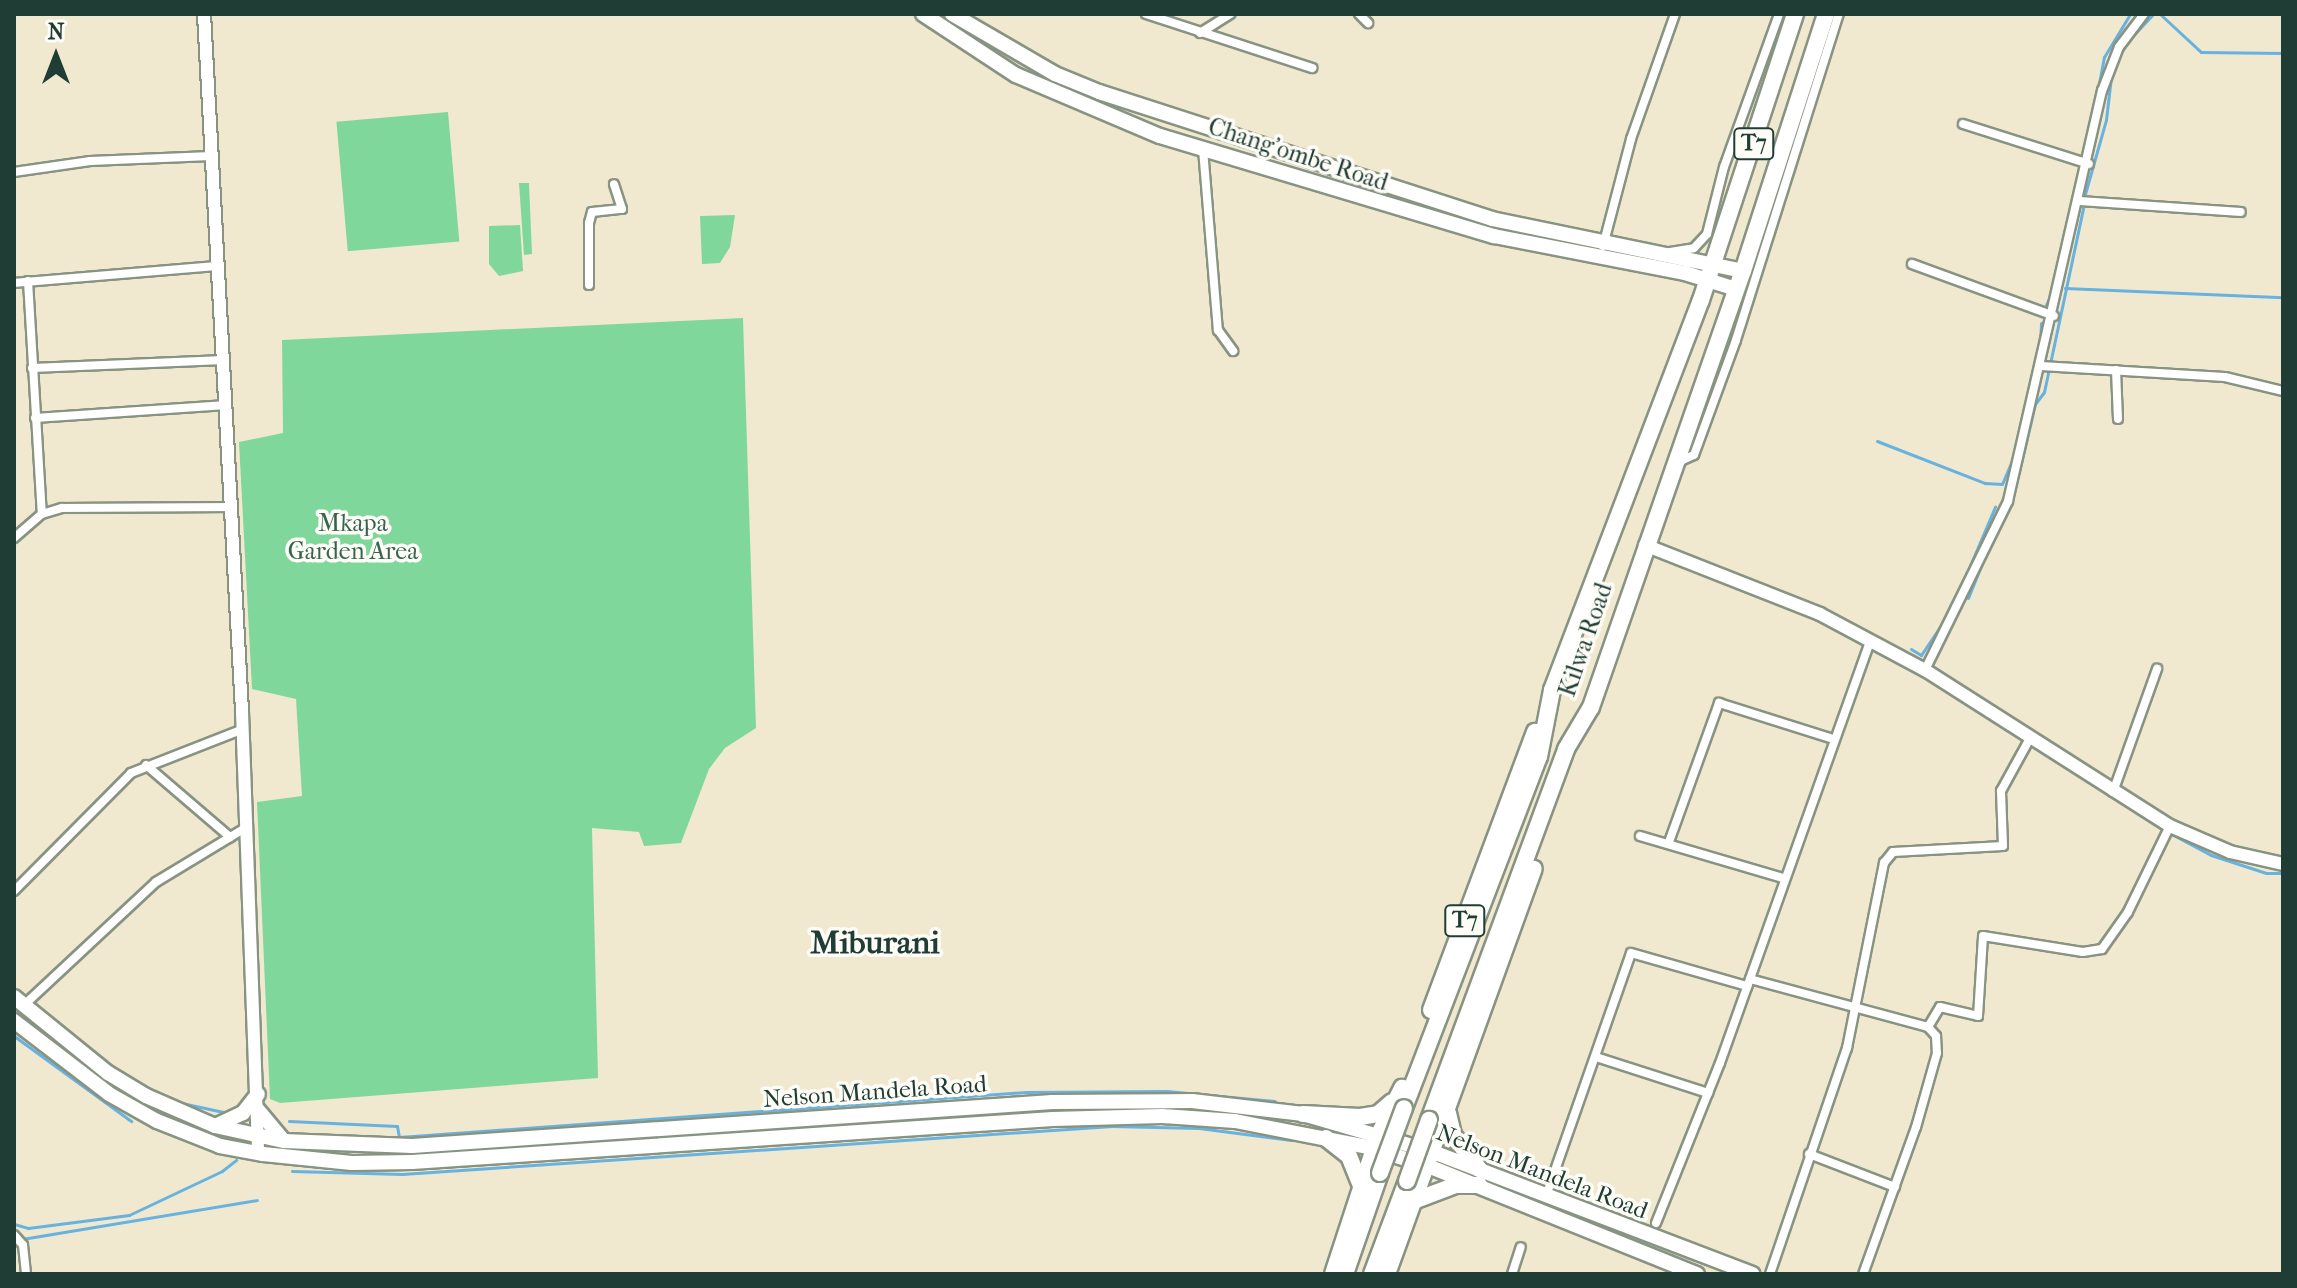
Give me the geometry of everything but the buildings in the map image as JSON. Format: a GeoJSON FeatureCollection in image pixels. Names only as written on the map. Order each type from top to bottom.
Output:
{"type":"FeatureCollection","features":[{"type":"Feature","properties":{"kind":"highway","name":"Kilwa Road"},"geometry":{"type":"LineString","coordinates":[[1345,1274],[1402,1100],[1539,757],[1552,690],[1711,273],[1795,14]]}},
{"type":"Feature","properties":{"kind":"highway","name":"Kilwa Road"},"geometry":{"type":"LineString","coordinates":[[1372,1274],[1566,749],[1591,707],[1743,271],[1826,14]]}},
{"type":"Feature","properties":{"kind":"highway","name":"T7"},"geometry":{"type":"LineString","coordinates":[[1387,1274],[1591,707]]}},
{"type":"Feature","properties":{"kind":"highway","name":"T7"},"geometry":{"type":"LineString","coordinates":[[1333,1274],[1376,1143],[1402,1100]]}},
{"type":"Feature","properties":{"kind":"highway"},"geometry":{"type":"LineString","coordinates":[[1303,1114],[1378,1114],[1402,1100]]}},
{"type":"Feature","properties":{"kind":"highway"},"geometry":{"type":"LineString","coordinates":[[1416,1200],[1479,1177],[1453,1135],[1447,1111]]}},
{"type":"Feature","properties":{"kind":"highway"},"geometry":{"type":"LineString","coordinates":[[1326,1138],[1349,1156],[1361,1186]]}},
{"type":"Feature","properties":{"kind":"main road","name":"Chang'ombe Road"},"geometry":{"type":"LineString","coordinates":[[923,14],[1034,83],[1203,148],[1494,236],[1711,273],[1743,271]]}},
{"type":"Feature","properties":{"kind":"main road","name":"Chang'ombe Road"},"geometry":{"type":"LineString","coordinates":[[952,14],[1055,74],[1099,92],[1492,219],[1603,246],[1647,253],[1682,266]]}},
{"type":"Feature","properties":{"kind":"main road"},"geometry":{"type":"LineString","coordinates":[[1701,300],[1682,266],[1721,242]]}},
{"type":"Feature","properties":{"kind":"main road","name":"Chang'ombe Road"},"geometry":{"type":"LineString","coordinates":[[1711,273],[1736,289]]}},
{"type":"Feature","properties":{"kind":"main road","name":"Nelson Mandela Road"},"geometry":{"type":"LineString","coordinates":[[19,1001],[108,1073],[146,1096],[215,1126],[284,1141],[412,1146],[1118,1100],[1192,1101],[1303,1114],[1376,1143],[1479,1177],[1697,1274]]}},
{"type":"Feature","properties":{"kind":"main road","name":"Nelson Mandela Road"},"geometry":{"type":"LineString","coordinates":[[14,1021],[109,1094],[157,1121],[220,1146],[352,1163],[475,1160],[1124,1116],[1235,1121],[1326,1138],[1376,1143]]}},
{"type":"Feature","properties":{"kind":"main road"},"geometry":{"type":"LineString","coordinates":[[215,1126],[243,1113],[258,1094]]}},
{"type":"Feature","properties":{"kind":"main road"},"geometry":{"type":"LineString","coordinates":[[258,1110],[284,1141]]}},
{"type":"Feature","properties":{"kind":"main road","name":"Nelson Mandela Road"},"geometry":{"type":"LineString","coordinates":[[1479,1177],[1546,1196],[1752,1274]]}},
{"type":"Feature","properties":{"kind":"street"},"geometry":{"type":"LineString","coordinates":[[204,14],[243,729],[260,1136],[258,1153]]}},
{"type":"Feature","properties":{"kind":"street"},"geometry":{"type":"LineString","coordinates":[[1146,14],[1312,68]]}},
{"type":"Feature","properties":{"kind":"street"},"geometry":{"type":"LineString","coordinates":[[1200,33],[1230,14]]}},
{"type":"Feature","properties":{"kind":"street"},"geometry":{"type":"LineString","coordinates":[[1359,14],[1368,23]]}},
{"type":"Feature","properties":{"kind":"street"},"geometry":{"type":"LineString","coordinates":[[1603,246],[1631,139],[1675,14]]}},
{"type":"Feature","properties":{"kind":"street"},"geometry":{"type":"LineString","coordinates":[[1647,253],[1694,248],[1707,234],[1724,167],[1779,14]]}},
{"type":"Feature","properties":{"kind":"street"},"geometry":{"type":"LineString","coordinates":[[1676,462],[1689,461],[1694,455],[1736,340],[1839,14]]}},
{"type":"Feature","properties":{"kind":"street"},"geometry":{"type":"LineString","coordinates":[[1925,670],[2008,501],[2054,316],[2109,66],[2144,14]]}},
{"type":"Feature","properties":{"kind":"street"},"geometry":{"type":"LineString","coordinates":[[1963,124],[2089,164]]}},
{"type":"Feature","properties":{"kind":"street"},"geometry":{"type":"LineString","coordinates":[[1203,148],[1218,330],[1233,351]]}},
{"type":"Feature","properties":{"kind":"street"},"geometry":{"type":"LineString","coordinates":[[14,172],[90,161],[211,156]]}},
{"type":"Feature","properties":{"kind":"street"},"geometry":{"type":"LineString","coordinates":[[589,285],[589,223],[592,212],[622,209],[614,184]]}},
{"type":"Feature","properties":{"kind":"street"},"geometry":{"type":"LineString","coordinates":[[2080,201],[2241,212]]}},
{"type":"Feature","properties":{"kind":"street"},"geometry":{"type":"LineString","coordinates":[[1912,264],[2054,316]]}},
{"type":"Feature","properties":{"kind":"street"},"geometry":{"type":"LineString","coordinates":[[14,283],[218,266]]}},
{"type":"Feature","properties":{"kind":"street"},"geometry":{"type":"LineString","coordinates":[[28,281],[42,514]]}},
{"type":"Feature","properties":{"kind":"street"},"geometry":{"type":"LineString","coordinates":[[32,368],[224,360]]}},
{"type":"Feature","properties":{"kind":"street"},"geometry":{"type":"LineString","coordinates":[[2041,366],[2225,377],[2283,391]]}},
{"type":"Feature","properties":{"kind":"street"},"geometry":{"type":"LineString","coordinates":[[2116,370],[2118,419]]}},
{"type":"Feature","properties":{"kind":"street"},"geometry":{"type":"LineString","coordinates":[[35,418],[227,405]]}},
{"type":"Feature","properties":{"kind":"street"},"geometry":{"type":"LineString","coordinates":[[14,538],[42,514],[83,506],[232,507]]}},
{"type":"Feature","properties":{"kind":"street"},"geometry":{"type":"LineString","coordinates":[[1645,545],[1820,614],[1925,670],[2029,740],[2170,826],[2230,852],[2283,864]]}},
{"type":"Feature","properties":{"kind":"street"},"geometry":{"type":"LineString","coordinates":[[1656,1223],[1708,1093],[1870,641]]}},
{"type":"Feature","properties":{"kind":"street"},"geometry":{"type":"LineString","coordinates":[[2113,792],[2157,669]]}},
{"type":"Feature","properties":{"kind":"street"},"geometry":{"type":"LineString","coordinates":[[1669,842],[1719,703],[1833,739]]}},
{"type":"Feature","properties":{"kind":"street"},"geometry":{"type":"LineString","coordinates":[[14,891],[112,790],[146,765],[243,729]]}},
{"type":"Feature","properties":{"kind":"street"},"geometry":{"type":"LineString","coordinates":[[1770,1274],[1857,1008],[1884,863],[1893,852],[2003,846],[2001,791],[2029,740]]}},
{"type":"Feature","properties":{"kind":"street"},"geometry":{"type":"LineString","coordinates":[[146,765],[230,837]]}},
{"type":"Feature","properties":{"kind":"street"},"geometry":{"type":"LineString","coordinates":[[1928,1027],[1940,1007],[1978,1016],[1983,936],[2083,952],[2102,949],[2128,912],[2170,826]]}},
{"type":"Feature","properties":{"kind":"street"},"geometry":{"type":"LineString","coordinates":[[19,1001],[156,882],[245,828]]}},
{"type":"Feature","properties":{"kind":"street"},"geometry":{"type":"LineString","coordinates":[[1640,836],[1669,842],[1783,878]]}},
{"type":"Feature","properties":{"kind":"street"},"geometry":{"type":"LineString","coordinates":[[1546,1196],[1631,953],[1857,1008],[1928,1027],[1936,1036],[1937,1053],[1895,1187],[1863,1274]]}},
{"type":"Feature","properties":{"kind":"street"},"geometry":{"type":"LineString","coordinates":[[1596,1057],[1708,1093]]}},
{"type":"Feature","properties":{"kind":"street"},"geometry":{"type":"LineString","coordinates":[[1809,1154],[1895,1187]]}},
{"type":"Feature","properties":{"kind":"street"},"geometry":{"type":"LineString","coordinates":[[15,1236],[24,1248],[26,1274]]}},
{"type":"Feature","properties":{"kind":"street"},"geometry":{"type":"LineString","coordinates":[[1512,1274],[1521,1247]]}},
{"type":"Feature","properties":{"kind":"green space"},"geometry":{"type":"Polygon","coordinates":[[[448,112],[459,242],[348,251],[336,122],[448,112]]]}},
{"type":"Feature","properties":{"kind":"green space"},"geometry":{"type":"Polygon","coordinates":[[[519,183],[529,183],[532,254],[524,255],[519,183]]]}},
{"type":"Feature","properties":{"kind":"green space"},"geometry":{"type":"Polygon","coordinates":[[[735,215],[730,247],[720,263],[702,264],[700,216],[735,215]]]}},
{"type":"Feature","properties":{"kind":"green space"},"geometry":{"type":"Polygon","coordinates":[[[520,225],[523,271],[499,276],[489,264],[489,226],[520,225]]]}},
{"type":"Feature","properties":{"kind":"green space","name":"Mkapa Garden Area"},"geometry":{"type":"Polygon","coordinates":[[[743,318],[756,728],[725,748],[709,769],[681,843],[644,846],[639,832],[592,828],[598,1078],[280,1103],[270,1099],[257,802],[302,796],[296,699],[252,689],[239,442],[283,433],[282,340],[743,318]]]}},
{"type":"Feature","properties":{"kind":"waterway"},"geometry":{"type":"LineString","coordinates":[[2095,104],[2104,57],[2130,14]]}},
{"type":"Feature","properties":{"kind":"waterway"},"geometry":{"type":"LineString","coordinates":[[2127,42],[2153,14]]}},
{"type":"Feature","properties":{"kind":"waterway"},"geometry":{"type":"LineString","coordinates":[[2160,14],[2201,52],[2283,53]]}},
{"type":"Feature","properties":{"kind":"waterway"},"geometry":{"type":"LineString","coordinates":[[2085,194],[2106,120],[2111,77]]}},
{"type":"Feature","properties":{"kind":"waterway"},"geometry":{"type":"LineString","coordinates":[[2018,476],[2035,404],[2044,392],[2083,208]]}},
{"type":"Feature","properties":{"kind":"waterway"},"geometry":{"type":"LineString","coordinates":[[2065,288],[2283,297]]}},
{"type":"Feature","properties":{"kind":"waterway"},"geometry":{"type":"LineString","coordinates":[[2046,305],[2053,290]]}},
{"type":"Feature","properties":{"kind":"waterway"},"geometry":{"type":"LineString","coordinates":[[2040,343],[2041,323]]}},
{"type":"Feature","properties":{"kind":"waterway"},"geometry":{"type":"LineString","coordinates":[[1877,441],[1985,483],[2002,484],[2014,456]]}},
{"type":"Feature","properties":{"kind":"waterway"},"geometry":{"type":"LineString","coordinates":[[1958,594],[1995,507]]}},
{"type":"Feature","properties":{"kind":"waterway"},"geometry":{"type":"LineString","coordinates":[[1968,598],[1983,561]]}},
{"type":"Feature","properties":{"kind":"waterway"},"geometry":{"type":"LineString","coordinates":[[1911,649],[1921,655],[1948,615]]}},
{"type":"Feature","properties":{"kind":"waterway"},"geometry":{"type":"LineString","coordinates":[[1973,708],[2164,830],[2211,855],[2266,873],[2283,873]]}},
{"type":"Feature","properties":{"kind":"waterway"},"geometry":{"type":"LineString","coordinates":[[14,1036],[131,1121]]}},
{"type":"Feature","properties":{"kind":"waterway"},"geometry":{"type":"LineString","coordinates":[[107,1063],[155,1093]]}},
{"type":"Feature","properties":{"kind":"waterway"},"geometry":{"type":"LineString","coordinates":[[289,1121],[397,1126],[399,1137],[1026,1092],[1167,1091],[1275,1101]]}},
{"type":"Feature","properties":{"kind":"waterway"},"geometry":{"type":"LineString","coordinates":[[177,1102],[228,1113]]}},
{"type":"Feature","properties":{"kind":"waterway"},"geometry":{"type":"LineString","coordinates":[[292,1171],[402,1174],[1112,1126],[1199,1128],[1291,1140]]}},
{"type":"Feature","properties":{"kind":"waterway"},"geometry":{"type":"LineString","coordinates":[[14,1224],[28,1228],[129,1215],[222,1171],[236,1160]]}},
{"type":"Feature","properties":{"kind":"waterway"},"geometry":{"type":"LineString","coordinates":[[22,1239],[257,1200]]}},
{"type":"Feature","properties":{"kind":"district","name":"Miburani"},"geometry":{"type":"Point","coordinates":[875,943]}}]}
